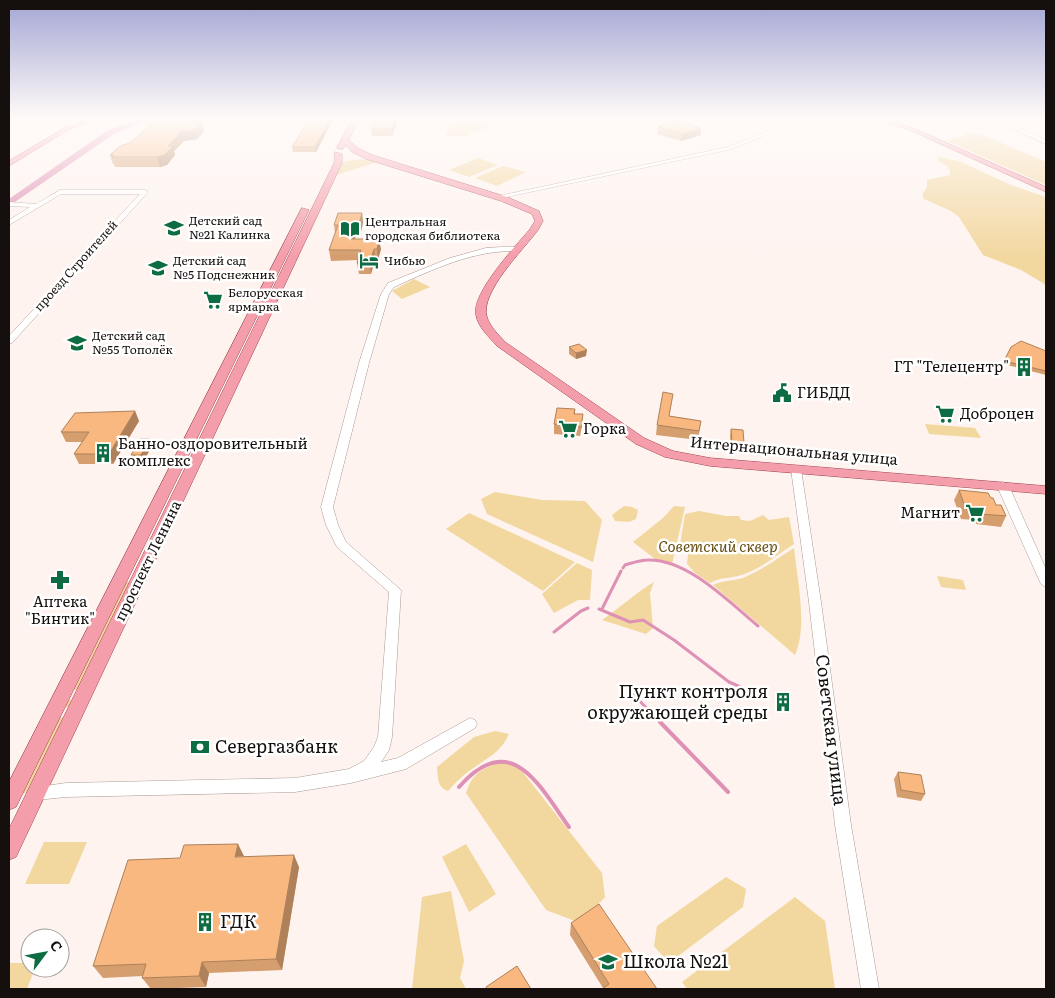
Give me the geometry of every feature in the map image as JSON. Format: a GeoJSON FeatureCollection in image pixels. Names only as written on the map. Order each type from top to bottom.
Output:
{"type":"FeatureCollection","features":[{"type":"Feature","properties":{"kind":"main road","name":"проспект Ленина"},"geometry":{"type":"LineString","coordinates":[[9,850],[281,271],[328,165]]}},
{"type":"Feature","properties":{"kind":"main road","name":"проспект Ленина"},"geometry":{"type":"LineString","coordinates":[[9,801],[337,165]]}},
{"type":"Feature","properties":{"kind":"main road","name":"Интернациональная улица"},"geometry":{"type":"LineString","coordinates":[[393,165],[497,197],[536,213],[539,221],[534,230],[494,279],[480,306],[481,316],[486,327],[501,344],[640,441],[662,451],[710,462],[1046,490]]}},
{"type":"Feature","properties":{"kind":"main road"},"geometry":{"type":"LineString","coordinates":[[991,165],[1046,190]]}},
{"type":"Feature","properties":{"kind":"street","name":"Интернациональная улица"},"geometry":{"type":"LineString","coordinates":[[497,197],[651,165]]}},
{"type":"Feature","properties":{"kind":"street","name":"проезд Строителей"},"geometry":{"type":"LineString","coordinates":[[9,341],[145,192],[60,192],[38,206]]}},
{"type":"Feature","properties":{"kind":"street"},"geometry":{"type":"LineString","coordinates":[[9,204],[38,206]]}},
{"type":"Feature","properties":{"kind":"street"},"geometry":{"type":"LineString","coordinates":[[9,223],[38,206]]}},
{"type":"Feature","properties":{"kind":"street"},"geometry":{"type":"LineString","coordinates":[[351,776],[369,766],[381,750],[385,737],[395,590],[341,544],[332,525],[327,507],[364,363],[385,294],[391,285],[464,256],[488,251],[518,250]]}},
{"type":"Feature","properties":{"kind":"street","name":"Советская улица"},"geometry":{"type":"LineString","coordinates":[[796,469],[843,825],[870,989]]}},
{"type":"Feature","properties":{"kind":"street"},"geometry":{"type":"LineString","coordinates":[[1002,486],[1046,582]]}},
{"type":"Feature","properties":{"kind":"street"},"geometry":{"type":"LineString","coordinates":[[37,793],[66,790],[295,785],[351,776],[401,764],[470,724]]}},
{"type":"Feature","properties":{"kind":"green space"},"geometry":{"type":"Polygon","coordinates":[[[342,165],[369,165],[337,175],[342,165]]]}},
{"type":"Feature","properties":{"kind":"green space"},"geometry":{"type":"Polygon","coordinates":[[[462,165],[498,165],[469,177],[449,170],[462,165]]]}},
{"type":"Feature","properties":{"kind":"green space"},"geometry":{"type":"Polygon","coordinates":[[[946,165],[967,165],[1011,185],[1046,197],[1046,285],[1021,270],[983,255],[959,217],[951,211],[924,199],[922,195],[927,187],[927,180],[950,175],[946,165]]]}},
{"type":"Feature","properties":{"kind":"green space"},"geometry":{"type":"Polygon","coordinates":[[[1000,165],[1046,165],[1046,185],[1000,165]]]}},
{"type":"Feature","properties":{"kind":"green space"},"geometry":{"type":"Polygon","coordinates":[[[503,166],[526,172],[497,186],[475,178],[503,166]]]}},
{"type":"Feature","properties":{"kind":"green space"},"geometry":{"type":"Polygon","coordinates":[[[414,279],[430,287],[402,299],[392,291],[414,279]]]}},
{"type":"Feature","properties":{"kind":"green space"},"geometry":{"type":"Polygon","coordinates":[[[925,424],[975,428],[981,438],[929,434],[925,424]]]}},
{"type":"Feature","properties":{"kind":"green space"},"geometry":{"type":"Polygon","coordinates":[[[495,492],[542,500],[585,501],[602,520],[593,562],[487,514],[481,499],[495,492]]]}},
{"type":"Feature","properties":{"kind":"green space"},"geometry":{"type":"Polygon","coordinates":[[[624,506],[638,510],[636,519],[629,522],[615,521],[612,515],[624,506]]]}},
{"type":"Feature","properties":{"kind":"green space"},"geometry":{"type":"Polygon","coordinates":[[[674,506],[685,507],[672,564],[655,559],[633,542],[663,518],[674,506]]]}},
{"type":"Feature","properties":{"kind":"green space","name":"Советский сквер"},"geometry":{"type":"Polygon","coordinates":[[[699,511],[726,516],[739,516],[741,520],[750,521],[763,515],[769,520],[789,517],[794,544],[753,570],[742,575],[719,579],[710,583],[695,573],[687,564],[688,555],[680,545],[685,514],[699,511]]]}},
{"type":"Feature","properties":{"kind":"green space"},"geometry":{"type":"Polygon","coordinates":[[[469,513],[575,562],[543,591],[446,529],[469,513]]]}},
{"type":"Feature","properties":{"kind":"green space"},"geometry":{"type":"Polygon","coordinates":[[[794,548],[801,617],[799,644],[795,655],[713,585],[750,575],[794,548]]]}},
{"type":"Feature","properties":{"kind":"green space"},"geometry":{"type":"Polygon","coordinates":[[[577,563],[592,570],[590,600],[578,600],[554,613],[542,594],[577,563]]]}},
{"type":"Feature","properties":{"kind":"green space"},"geometry":{"type":"Polygon","coordinates":[[[937,576],[963,580],[966,590],[941,587],[937,576]]]}},
{"type":"Feature","properties":{"kind":"green space"},"geometry":{"type":"Polygon","coordinates":[[[124,582],[131,582],[80,689],[72,690],[124,582]]]}},
{"type":"Feature","properties":{"kind":"green space"},"geometry":{"type":"Polygon","coordinates":[[[654,582],[650,593],[653,628],[646,634],[602,620],[640,591],[654,582]]]}},
{"type":"Feature","properties":{"kind":"green space"},"geometry":{"type":"Polygon","coordinates":[[[67,700],[75,700],[30,793],[21,793],[58,718],[65,717],[69,707],[63,707],[67,700]]]}},
{"type":"Feature","properties":{"kind":"green space"},"geometry":{"type":"Polygon","coordinates":[[[495,731],[509,734],[499,749],[464,775],[448,791],[444,789],[439,782],[437,767],[474,737],[495,731]]]}},
{"type":"Feature","properties":{"kind":"green space"},"geometry":{"type":"Polygon","coordinates":[[[500,762],[518,766],[602,873],[605,897],[593,910],[575,921],[546,910],[466,793],[471,781],[478,773],[500,762]]]}},
{"type":"Feature","properties":{"kind":"green space"},"geometry":{"type":"Polygon","coordinates":[[[44,842],[87,842],[69,884],[25,884],[44,842]]]}},
{"type":"Feature","properties":{"kind":"green space"},"geometry":{"type":"Polygon","coordinates":[[[466,844],[496,894],[469,912],[442,857],[466,844]]]}},
{"type":"Feature","properties":{"kind":"green space"},"geometry":{"type":"Polygon","coordinates":[[[726,877],[746,889],[743,907],[669,963],[654,946],[657,926],[726,877]]]}},
{"type":"Feature","properties":{"kind":"green space"},"geometry":{"type":"Polygon","coordinates":[[[451,891],[464,961],[460,978],[466,989],[412,989],[422,897],[451,891]]]}},
{"type":"Feature","properties":{"kind":"green space"},"geometry":{"type":"Polygon","coordinates":[[[795,897],[825,921],[835,989],[687,989],[682,982],[795,897]]]}},
{"type":"Feature","properties":{"kind":"green space"},"geometry":{"type":"Polygon","coordinates":[[[9,963],[20,963],[20,978],[31,978],[27,989],[9,989],[9,963]]]}},
{"type":"Feature","properties":{"kind":"building"},"geometry":{"type":"Polygon","coordinates":[[[338,213],[362,213],[359,225],[355,225],[350,239],[379,239],[377,249],[374,249],[370,263],[357,263],[361,250],[329,250],[338,225],[334,225],[338,213]]]}},
{"type":"Feature","properties":{"kind":"building"},"geometry":{"type":"Polygon","coordinates":[[[1021,341],[1046,351],[1046,371],[1004,361],[1011,347],[1021,341]]]}},
{"type":"Feature","properties":{"kind":"building"},"geometry":{"type":"Polygon","coordinates":[[[579,344],[587,350],[576,353],[569,347],[579,344]]]}},
{"type":"Feature","properties":{"kind":"building"},"geometry":{"type":"Polygon","coordinates":[[[663,392],[673,394],[669,416],[701,421],[699,431],[657,425],[663,392]]]}},
{"type":"Feature","properties":{"kind":"building"},"geometry":{"type":"Polygon","coordinates":[[[557,408],[575,409],[574,414],[583,414],[581,427],[554,424],[557,408]]]}},
{"type":"Feature","properties":{"kind":"building"},"geometry":{"type":"Polygon","coordinates":[[[135,411],[109,454],[74,454],[89,432],[61,432],[75,413],[135,411]]]}},
{"type":"Feature","properties":{"kind":"building"},"geometry":{"type":"Polygon","coordinates":[[[731,429],[743,430],[744,443],[732,442],[731,429]]]}},
{"type":"Feature","properties":{"kind":"building"},"geometry":{"type":"Polygon","coordinates":[[[140,439],[150,439],[141,455],[131,455],[140,439]]]}},
{"type":"Feature","properties":{"kind":"building"},"geometry":{"type":"Polygon","coordinates":[[[959,490],[988,493],[996,505],[1001,505],[1006,516],[981,514],[980,510],[966,509],[959,490]]]}},
{"type":"Feature","properties":{"kind":"building"},"geometry":{"type":"Polygon","coordinates":[[[898,772],[921,775],[925,794],[901,790],[898,772]]]}},
{"type":"Feature","properties":{"kind":"building","name":"ГДК"},"geometry":{"type":"Polygon","coordinates":[[[238,844],[235,857],[294,855],[276,959],[202,962],[199,976],[142,978],[146,964],[93,966],[128,860],[180,858],[184,845],[238,844]]]}},
{"type":"Feature","properties":{"kind":"building","name":"Школа №21"},"geometry":{"type":"Polygon","coordinates":[[[599,904],[657,989],[602,989],[609,984],[571,923],[599,904]]]}},
{"type":"Feature","properties":{"kind":"building"},"geometry":{"type":"Polygon","coordinates":[[[517,966],[531,989],[487,989],[486,987],[517,966]]]}},
{"type":"Feature","properties":{"kind":"waterway","name":"Чибью"},"geometry":{"type":"LineString","coordinates":[[9,203],[64,165]]}},
{"type":"Feature","properties":{"kind":"waterway"},"geometry":{"type":"LineString","coordinates":[[623,568],[625,565],[648,560],[678,567],[693,574],[721,594],[758,626]]}},
{"type":"Feature","properties":{"kind":"waterway"},"geometry":{"type":"LineString","coordinates":[[602,609],[621,571]]}},
{"type":"Feature","properties":{"kind":"waterway"},"geometry":{"type":"LineString","coordinates":[[554,632],[581,611],[588,608]]}},
{"type":"Feature","properties":{"kind":"waterway"},"geometry":{"type":"LineString","coordinates":[[599,609],[630,622],[643,620],[674,640],[729,682],[764,697]]}},
{"type":"Feature","properties":{"kind":"waterway"},"geometry":{"type":"LineString","coordinates":[[629,690],[661,723]]}},
{"type":"Feature","properties":{"kind":"waterway"},"geometry":{"type":"LineString","coordinates":[[660,722],[728,792]]}},
{"type":"Feature","properties":{"kind":"waterway"},"geometry":{"type":"LineString","coordinates":[[459,787],[477,770],[494,762],[509,763],[522,769],[535,780],[569,827]]}},
{"type":"Feature","properties":{"kind":"place","name":"Детский сад №21 Калинка"},"geometry":{"type":"Point","coordinates":[174,228]}},
{"type":"Feature","properties":{"kind":"place","name":"Центральная городская библиотека"},"geometry":{"type":"Point","coordinates":[350,229]}},
{"type":"Feature","properties":{"kind":"place","name":"Чибью"},"geometry":{"type":"Point","coordinates":[369,261]}},
{"type":"Feature","properties":{"kind":"place","name":"Детский сад №5 Подснежник"},"geometry":{"type":"Point","coordinates":[158,268]}},
{"type":"Feature","properties":{"kind":"place","name":"Белорусская ярмарка"},"geometry":{"type":"Point","coordinates":[213,300]}},
{"type":"Feature","properties":{"kind":"place","name":"Детский сад №55 Тополёк"},"geometry":{"type":"Point","coordinates":[77,343]}},
{"type":"Feature","properties":{"kind":"place","name":"ГТ \"Телецентр\""},"geometry":{"type":"Point","coordinates":[1024,367]}},
{"type":"Feature","properties":{"kind":"place","name":"ГИБДД"},"geometry":{"type":"Point","coordinates":[782,393]}},
{"type":"Feature","properties":{"kind":"place","name":"Доброцен"},"geometry":{"type":"Point","coordinates":[945,414]}},
{"type":"Feature","properties":{"kind":"place","name":"Горка"},"geometry":{"type":"Point","coordinates":[568,429]}},
{"type":"Feature","properties":{"kind":"place","name":"Банно-оздоровительный комплекс"},"geometry":{"type":"Point","coordinates":[103,453]}},
{"type":"Feature","properties":{"kind":"place","name":"Магнит"},"geometry":{"type":"Point","coordinates":[975,513]}},
{"type":"Feature","properties":{"kind":"place","name":"Аптека \"Бинтик\""},"geometry":{"type":"Point","coordinates":[60,580]}},
{"type":"Feature","properties":{"kind":"place","name":"Пункт контроля окружающей среды"},"geometry":{"type":"Point","coordinates":[783,702]}},
{"type":"Feature","properties":{"kind":"place","name":"Севергазбанк"},"geometry":{"type":"Point","coordinates":[200,747]}},
{"type":"Feature","properties":{"kind":"place","name":"ГДК"},"geometry":{"type":"Point","coordinates":[205,922]}},
{"type":"Feature","properties":{"kind":"place","name":"Школа №21"},"geometry":{"type":"Point","coordinates":[608,962]}}]}
